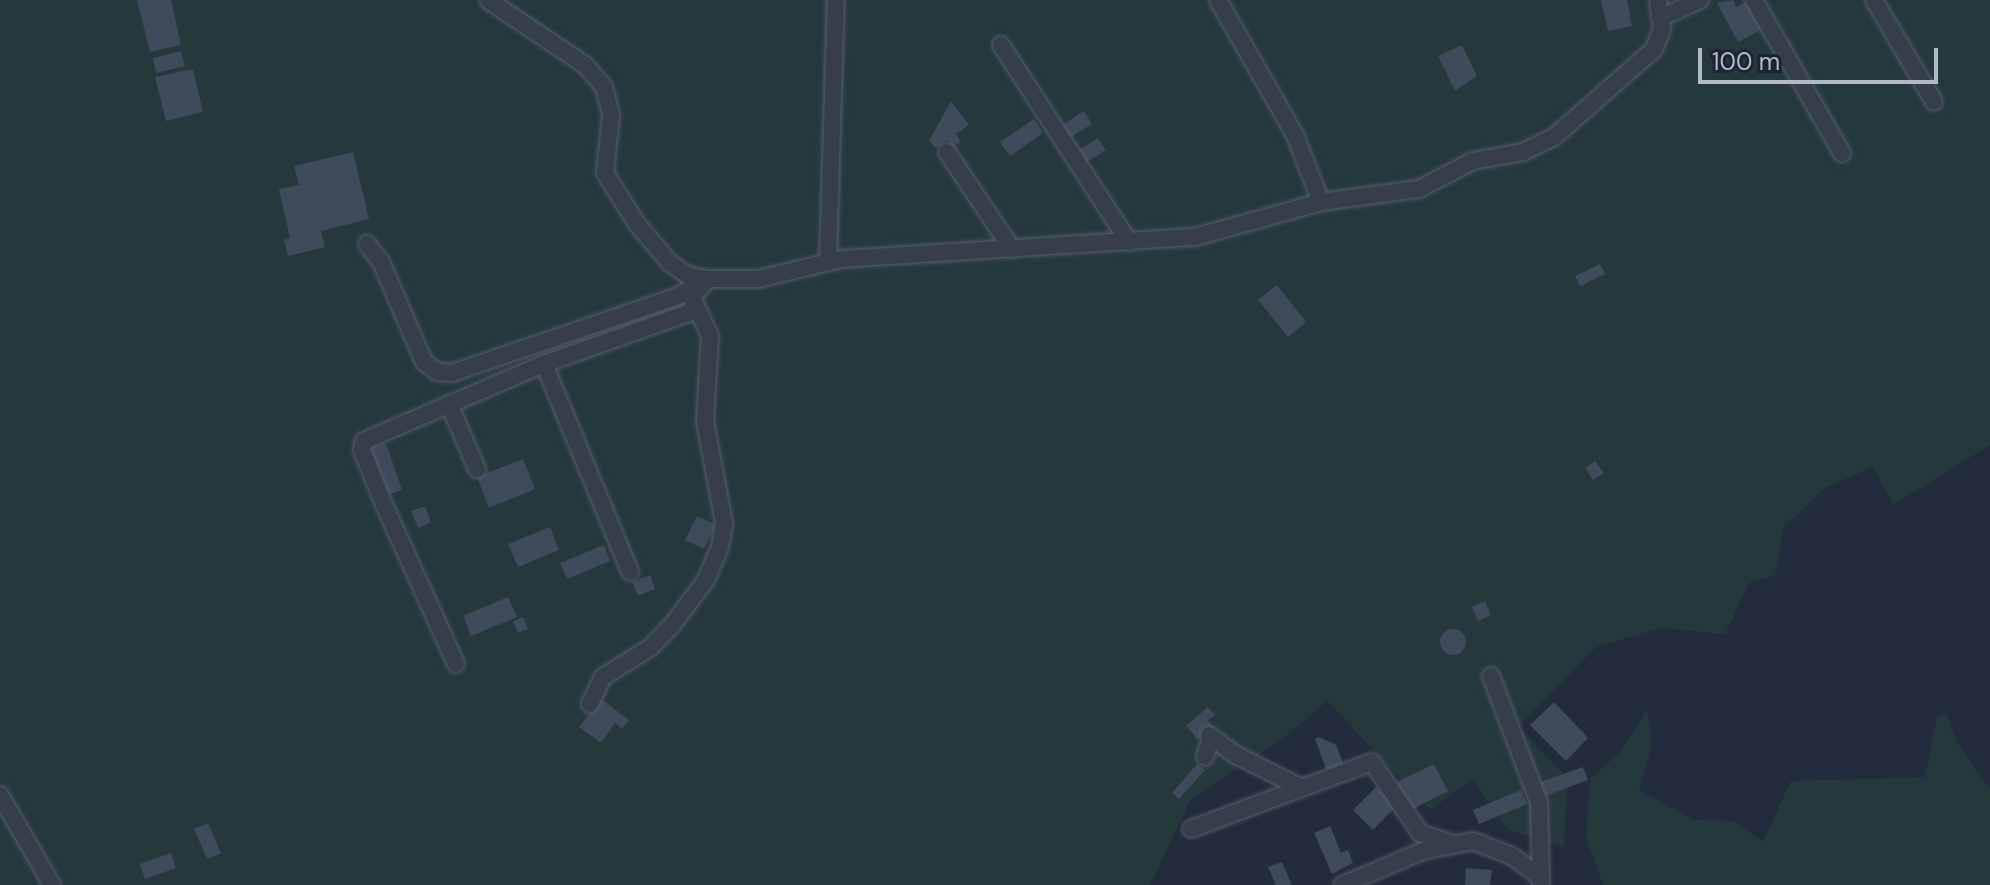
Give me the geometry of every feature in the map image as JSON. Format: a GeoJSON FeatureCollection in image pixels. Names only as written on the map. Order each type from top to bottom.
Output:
{"type":"FeatureCollection","features":[{"type":"Feature","properties":{"kind":"street"},"geometry":{"type":"LineString","coordinates":[[488,0],[595,74],[609,101],[605,164],[613,188],[670,263],[687,275],[708,279],[758,279],[828,262],[1195,237],[1321,202],[1419,189],[1485,157],[1542,144],[1646,58],[1658,41],[1658,0]]}},
{"type":"Feature","properties":{"kind":"street"},"geometry":{"type":"LineString","coordinates":[[828,262],[836,0]]}},
{"type":"Feature","properties":{"kind":"street"},"geometry":{"type":"LineString","coordinates":[[1218,0],[1295,135],[1321,202]]}},
{"type":"Feature","properties":{"kind":"street"},"geometry":{"type":"LineString","coordinates":[[1660,18],[1700,0]]}},
{"type":"Feature","properties":{"kind":"street"},"geometry":{"type":"LineString","coordinates":[[1754,0],[1842,153]]}},
{"type":"Feature","properties":{"kind":"street"},"geometry":{"type":"LineString","coordinates":[[1874,0],[1934,102]]}},
{"type":"Feature","properties":{"kind":"street"},"geometry":{"type":"LineString","coordinates":[[1001,45],[1129,242]]}},
{"type":"Feature","properties":{"kind":"street"},"geometry":{"type":"LineString","coordinates":[[947,152],[1012,249]]}},
{"type":"Feature","properties":{"kind":"street"},"geometry":{"type":"LineString","coordinates":[[367,244],[381,262],[424,362],[438,372],[452,373],[678,296],[708,279]]}},
{"type":"Feature","properties":{"kind":"street"},"geometry":{"type":"LineString","coordinates":[[456,664],[362,445],[544,364],[694,311],[692,297],[708,279]]}},
{"type":"Feature","properties":{"kind":"street"},"geometry":{"type":"LineString","coordinates":[[590,704],[603,677],[651,647],[673,624],[706,580],[720,547],[724,524],[705,421],[710,336],[692,297]]}},
{"type":"Feature","properties":{"kind":"street"},"geometry":{"type":"LineString","coordinates":[[544,364],[630,572]]}},
{"type":"Feature","properties":{"kind":"street"},"geometry":{"type":"LineString","coordinates":[[449,404],[477,469]]}},
{"type":"Feature","properties":{"kind":"street"},"geometry":{"type":"LineString","coordinates":[[1491,676],[1539,803],[1540,881]]}},
{"type":"Feature","properties":{"kind":"street"},"geometry":{"type":"LineString","coordinates":[[1205,757],[1210,736],[1298,786]]}},
{"type":"Feature","properties":{"kind":"street"},"geometry":{"type":"LineString","coordinates":[[1191,829],[1298,786],[1372,762],[1420,833],[1453,844]]}},
{"type":"Feature","properties":{"kind":"street"},"geometry":{"type":"LineString","coordinates":[[0,795],[52,885]]}},
{"type":"Feature","properties":{"kind":"street"},"geometry":{"type":"LineString","coordinates":[[1342,885],[1423,851],[1473,841],[1512,856],[1540,881]]}},
{"type":"Feature","properties":{"kind":"green space"},"geometry":{"type":"Polygon","coordinates":[[[0,0],[1990,0],[1990,445],[1893,505],[1873,467],[1824,488],[1784,527],[1775,575],[1749,583],[1725,634],[1661,628],[1596,647],[1518,727],[1568,778],[1564,847],[1508,830],[1473,779],[1430,810],[1327,701],[1284,738],[1191,799],[1150,885],[0,885],[0,0]]]}},
{"type":"Feature","properties":{"kind":"green space"},"geometry":{"type":"Polygon","coordinates":[[[1647,710],[1652,745],[1639,790],[1695,820],[1735,821],[1763,842],[1791,781],[1925,777],[1937,716],[1946,713],[1957,743],[1990,789],[1990,885],[1603,885],[1586,837],[1590,779],[1618,754],[1647,710]]]}},
{"type":"Feature","properties":{"kind":"building"},"geometry":{"type":"Polygon","coordinates":[[[137,0],[171,0],[181,45],[150,52],[137,0]]]}},
{"type":"Feature","properties":{"kind":"building"},"geometry":{"type":"Polygon","coordinates":[[[1601,0],[1627,0],[1632,26],[1608,31],[1601,0]]]}},
{"type":"Feature","properties":{"kind":"building"},"geometry":{"type":"Polygon","coordinates":[[[1733,0],[1736,7],[1746,2],[1761,30],[1738,42],[1717,3],[1733,0]]]}},
{"type":"Feature","properties":{"kind":"building"},"geometry":{"type":"Polygon","coordinates":[[[1462,45],[1477,76],[1455,91],[1438,56],[1462,45]]]}},
{"type":"Feature","properties":{"kind":"building"},"geometry":{"type":"Polygon","coordinates":[[[181,51],[185,66],[156,73],[153,58],[181,51]]]}},
{"type":"Feature","properties":{"kind":"building"},"geometry":{"type":"Polygon","coordinates":[[[193,69],[203,112],[166,121],[155,77],[193,69]]]}},
{"type":"Feature","properties":{"kind":"building"},"geometry":{"type":"Polygon","coordinates":[[[951,101],[969,125],[956,134],[961,142],[953,147],[947,140],[936,148],[929,141],[951,101]]]}},
{"type":"Feature","properties":{"kind":"building"},"geometry":{"type":"Polygon","coordinates":[[[1084,111],[1092,124],[1063,142],[1055,130],[1084,111]]]}},
{"type":"Feature","properties":{"kind":"building"},"geometry":{"type":"Polygon","coordinates":[[[1034,119],[1043,133],[1010,156],[1000,142],[1034,119]]]}},
{"type":"Feature","properties":{"kind":"building"},"geometry":{"type":"Polygon","coordinates":[[[1098,138],[1106,150],[1082,165],[1074,153],[1098,138]]]}},
{"type":"Feature","properties":{"kind":"building"},"geometry":{"type":"Polygon","coordinates":[[[353,152],[369,219],[321,231],[325,247],[288,256],[284,240],[290,238],[279,189],[299,185],[294,166],[353,152]]]}},
{"type":"Feature","properties":{"kind":"building"},"geometry":{"type":"Polygon","coordinates":[[[1600,264],[1605,274],[1580,286],[1575,276],[1600,264]]]}},
{"type":"Feature","properties":{"kind":"building"},"geometry":{"type":"Polygon","coordinates":[[[1277,285],[1306,322],[1288,337],[1258,300],[1277,285]]]}},
{"type":"Feature","properties":{"kind":"building"},"geometry":{"type":"Polygon","coordinates":[[[386,443],[402,490],[384,496],[368,449],[386,443]]]}},
{"type":"Feature","properties":{"kind":"building"},"geometry":{"type":"Polygon","coordinates":[[[523,459],[535,489],[489,508],[477,477],[523,459]]]}},
{"type":"Feature","properties":{"kind":"building"},"geometry":{"type":"Polygon","coordinates":[[[1595,461],[1604,473],[1593,480],[1585,468],[1595,461]]]}},
{"type":"Feature","properties":{"kind":"building"},"geometry":{"type":"Polygon","coordinates":[[[425,506],[431,522],[418,528],[411,511],[425,506]]]}},
{"type":"Feature","properties":{"kind":"building"},"geometry":{"type":"Polygon","coordinates":[[[697,516],[716,525],[704,549],[685,540],[697,516]]]}},
{"type":"Feature","properties":{"kind":"building"},"geometry":{"type":"Polygon","coordinates":[[[550,527],[559,550],[518,567],[508,544],[550,527]]]}},
{"type":"Feature","properties":{"kind":"building"},"geometry":{"type":"Polygon","coordinates":[[[604,545],[610,561],[567,579],[560,563],[604,545]]]}},
{"type":"Feature","properties":{"kind":"building"},"geometry":{"type":"Polygon","coordinates":[[[650,575],[655,589],[638,596],[632,582],[650,575]]]}},
{"type":"Feature","properties":{"kind":"building"},"geometry":{"type":"Polygon","coordinates":[[[508,597],[517,617],[471,636],[463,616],[508,597]]]}},
{"type":"Feature","properties":{"kind":"building"},"geometry":{"type":"Polygon","coordinates":[[[1485,601],[1491,615],[1478,621],[1472,607],[1485,601]]]}},
{"type":"Feature","properties":{"kind":"building"},"geometry":{"type":"Polygon","coordinates":[[[523,617],[528,629],[518,633],[513,621],[523,617]]]}},
{"type":"Feature","properties":{"kind":"building"},"geometry":{"type":"Polygon","coordinates":[[[1453,629],[1463,632],[1466,642],[1463,652],[1453,655],[1443,652],[1440,642],[1443,632],[1453,629]]]}},
{"type":"Feature","properties":{"kind":"building"},"geometry":{"type":"Polygon","coordinates":[[[601,699],[629,720],[622,729],[615,723],[601,743],[579,727],[601,699]]]}},
{"type":"Feature","properties":{"kind":"building"},"geometry":{"type":"Polygon","coordinates":[[[1554,702],[1588,738],[1566,761],[1530,725],[1554,702]]]}},
{"type":"Feature","properties":{"kind":"building"},"geometry":{"type":"Polygon","coordinates":[[[1208,707],[1215,715],[1208,720],[1214,727],[1198,740],[1186,726],[1208,707]]]}},
{"type":"Feature","properties":{"kind":"building"},"geometry":{"type":"Polygon","coordinates":[[[1319,737],[1336,745],[1344,765],[1327,771],[1315,739],[1319,737]]]}},
{"type":"Feature","properties":{"kind":"building"},"geometry":{"type":"Polygon","coordinates":[[[1197,764],[1205,770],[1179,799],[1172,793],[1197,764]]]}},
{"type":"Feature","properties":{"kind":"building"},"geometry":{"type":"Polygon","coordinates":[[[1434,764],[1448,791],[1411,810],[1397,782],[1434,764]]]}},
{"type":"Feature","properties":{"kind":"building"},"geometry":{"type":"Polygon","coordinates":[[[1583,767],[1588,780],[1540,798],[1535,784],[1583,767]]]}},
{"type":"Feature","properties":{"kind":"building"},"geometry":{"type":"Polygon","coordinates":[[[1376,787],[1396,806],[1373,830],[1353,810],[1376,787]]]}},
{"type":"Feature","properties":{"kind":"building"},"geometry":{"type":"Polygon","coordinates":[[[1521,790],[1527,804],[1479,824],[1473,810],[1521,790]]]}},
{"type":"Feature","properties":{"kind":"building"},"geometry":{"type":"Polygon","coordinates":[[[208,823],[221,853],[207,859],[194,829],[208,823]]]}},
{"type":"Feature","properties":{"kind":"building"},"geometry":{"type":"Polygon","coordinates":[[[1330,826],[1341,853],[1348,850],[1353,863],[1332,874],[1314,833],[1330,826]]]}},
{"type":"Feature","properties":{"kind":"building"},"geometry":{"type":"Polygon","coordinates":[[[171,853],[176,868],[145,879],[140,864],[171,853]]]}},
{"type":"Feature","properties":{"kind":"building"},"geometry":{"type":"Polygon","coordinates":[[[1282,862],[1292,885],[1276,885],[1268,867],[1282,862]]]}},
{"type":"Feature","properties":{"kind":"building"},"geometry":{"type":"Polygon","coordinates":[[[1466,868],[1492,870],[1490,885],[1465,885],[1466,868]]]}}]}
